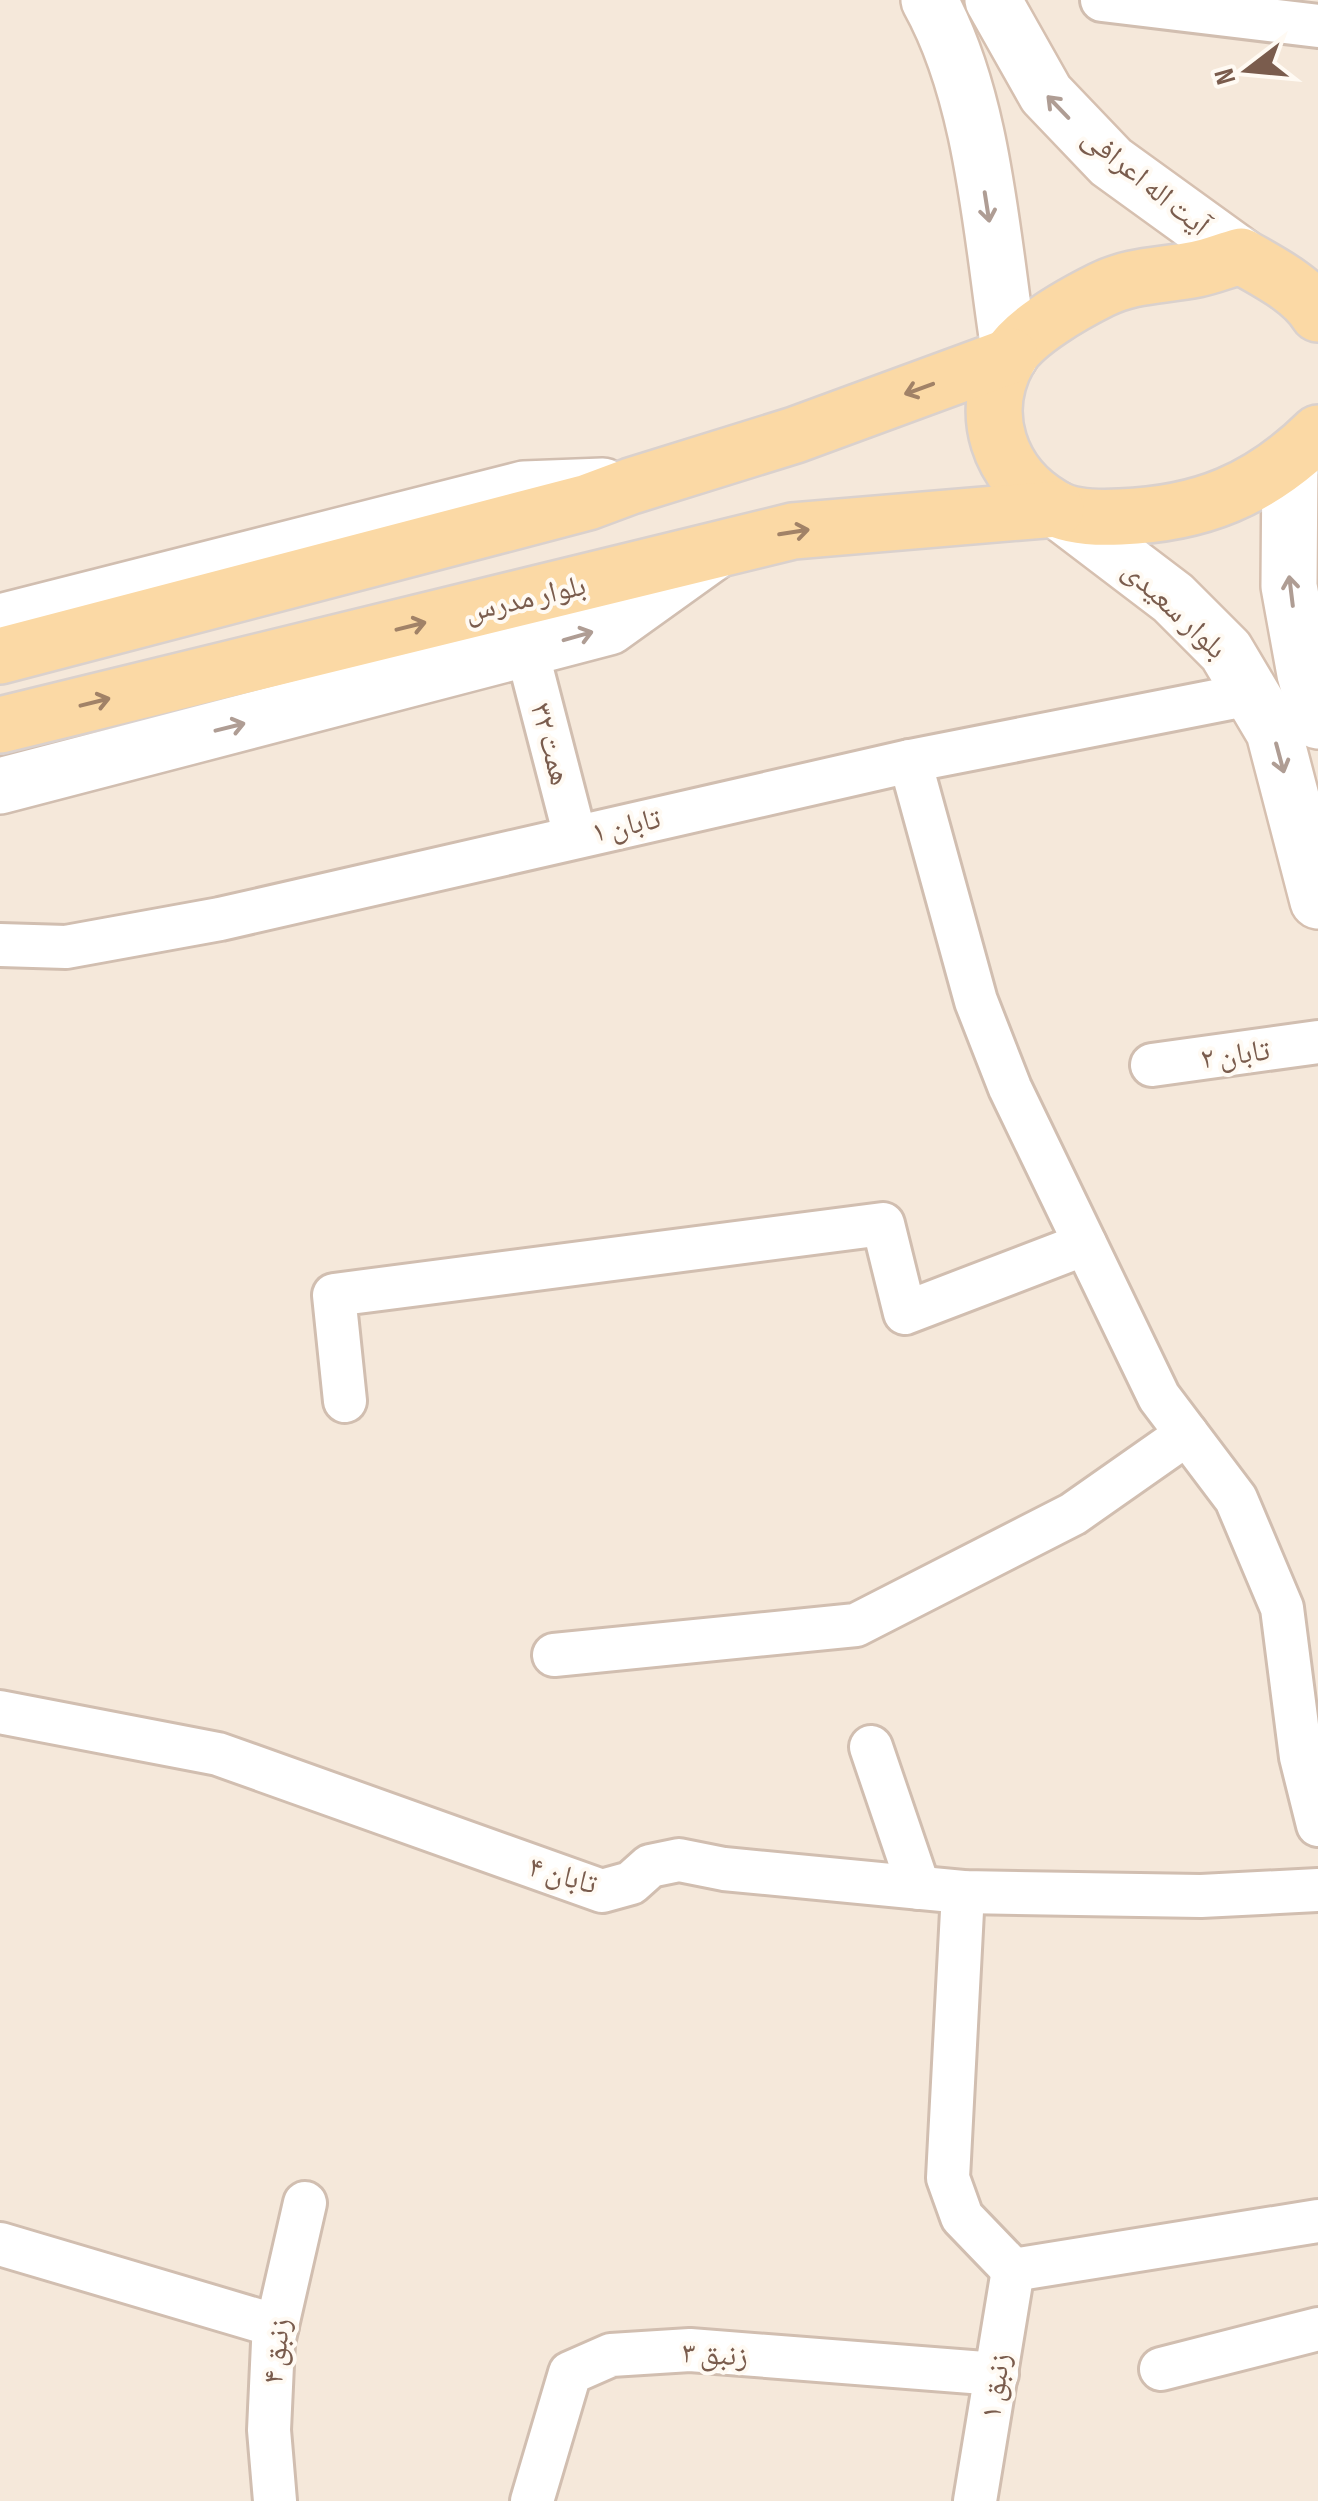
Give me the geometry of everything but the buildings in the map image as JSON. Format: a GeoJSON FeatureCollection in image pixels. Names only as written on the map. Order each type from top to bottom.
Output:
{"type":"FeatureCollection","features":[{"type":"Feature","properties":{"kind":"main road","name":"آیت اله اعرافی"},"geometry":{"type":"LineString","coordinates":[[992,0],[1046,94],[1112,162],[1278,269]]}},
{"type":"Feature","properties":{"kind":"main road"},"geometry":{"type":"LineString","coordinates":[[933,6],[955,51],[974,124],[1010,356],[995,398],[996,444],[1020,483],[1056,510]]}},
{"type":"Feature","properties":{"kind":"main road"},"geometry":{"type":"LineString","coordinates":[[0,656],[588,502],[795,435],[1010,356],[1041,325],[1102,289],[1132,278],[1194,270],[1278,269],[1318,314]]}},
{"type":"Feature","properties":{"kind":"main road"},"geometry":{"type":"LineString","coordinates":[[1304,447],[1289,586],[1314,690]]}},
{"type":"Feature","properties":{"kind":"main road","name":"بلوار مدرس"},"geometry":{"type":"LineString","coordinates":[[0,724],[793,531],[1056,510],[1098,518],[1169,514],[1230,496],[1304,447]]}},
{"type":"Feature","properties":{"kind":"main road"},"geometry":{"type":"LineString","coordinates":[[0,622],[524,489],[630,486]]}},
{"type":"Feature","properties":{"kind":"main road","name":"بلوار سعیدی"},"geometry":{"type":"LineString","coordinates":[[1056,510],[1172,598],[1226,651],[1274,732],[1318,901]]}},
{"type":"Feature","properties":{"kind":"main road"},"geometry":{"type":"LineString","coordinates":[[0,786],[609,627],[715,551]]}},
{"type":"Feature","properties":{"kind":"street"},"geometry":{"type":"LineString","coordinates":[[1102,0],[1318,26]]}},
{"type":"Feature","properties":{"kind":"street","name":"همت ۳۲"},"geometry":{"type":"LineString","coordinates":[[527,651],[576,836]]}},
{"type":"Feature","properties":{"kind":"street","name":"تابان ۱"},"geometry":{"type":"LineString","coordinates":[[0,945],[66,947],[220,919],[910,761],[1251,694]]}},
{"type":"Feature","properties":{"kind":"street"},"geometry":{"type":"LineString","coordinates":[[910,761],[976,1001],[1010,1088],[1159,1398],[1236,1499],[1282,1608],[1301,1757],[1318,1825]]}},
{"type":"Feature","properties":{"kind":"street","name":"تابان ۲"},"geometry":{"type":"LineString","coordinates":[[1152,1065],[1318,1042]]}},
{"type":"Feature","properties":{"kind":"street"},"geometry":{"type":"LineString","coordinates":[[345,1401],[334,1295],[883,1224],[905,1314],[1085,1244]]}},
{"type":"Feature","properties":{"kind":"street"},"geometry":{"type":"LineString","coordinates":[[554,1655],[856,1625],[1073,1514],[1186,1434]]}},
{"type":"Feature","properties":{"kind":"street","name":"تابان ۴"},"geometry":{"type":"LineString","coordinates":[[0,1712],[218,1754],[602,1891],[630,1883],[650,1866],[679,1860],[724,1869],[964,1892],[1201,1896],[1318,1890]]}},
{"type":"Feature","properties":{"kind":"street"},"geometry":{"type":"LineString","coordinates":[[870,1747],[919,1888]]}},
{"type":"Feature","properties":{"kind":"street"},"geometry":{"type":"LineString","coordinates":[[964,1892],[948,2178],[962,2218],[1013,2270],[1318,2221]]}},
{"type":"Feature","properties":{"kind":"street","name":"زنبق ۴"},"geometry":{"type":"LineString","coordinates":[[275,2501],[269,2430],[277,2326],[305,2203]]}},
{"type":"Feature","properties":{"kind":"street"},"geometry":{"type":"LineString","coordinates":[[0,2244],[277,2326]]}},
{"type":"Feature","properties":{"kind":"street","name":"زنبق ۱"},"geometry":{"type":"LineString","coordinates":[[974,2501],[1013,2270]]}},
{"type":"Feature","properties":{"kind":"street"},"geometry":{"type":"LineString","coordinates":[[1161,2368],[1318,2329]]}},
{"type":"Feature","properties":{"kind":"street","name":"زنبق ۳"},"geometry":{"type":"LineString","coordinates":[[532,2501],[570,2374],[611,2355],[690,2350],[997,2374]]}},
{"type":"Feature","properties":{"kind":"shaded area"},"geometry":{"type":"Polygon","coordinates":[[[0,0],[1318,0],[1318,2501],[0,2501],[0,0]]]}}]}
